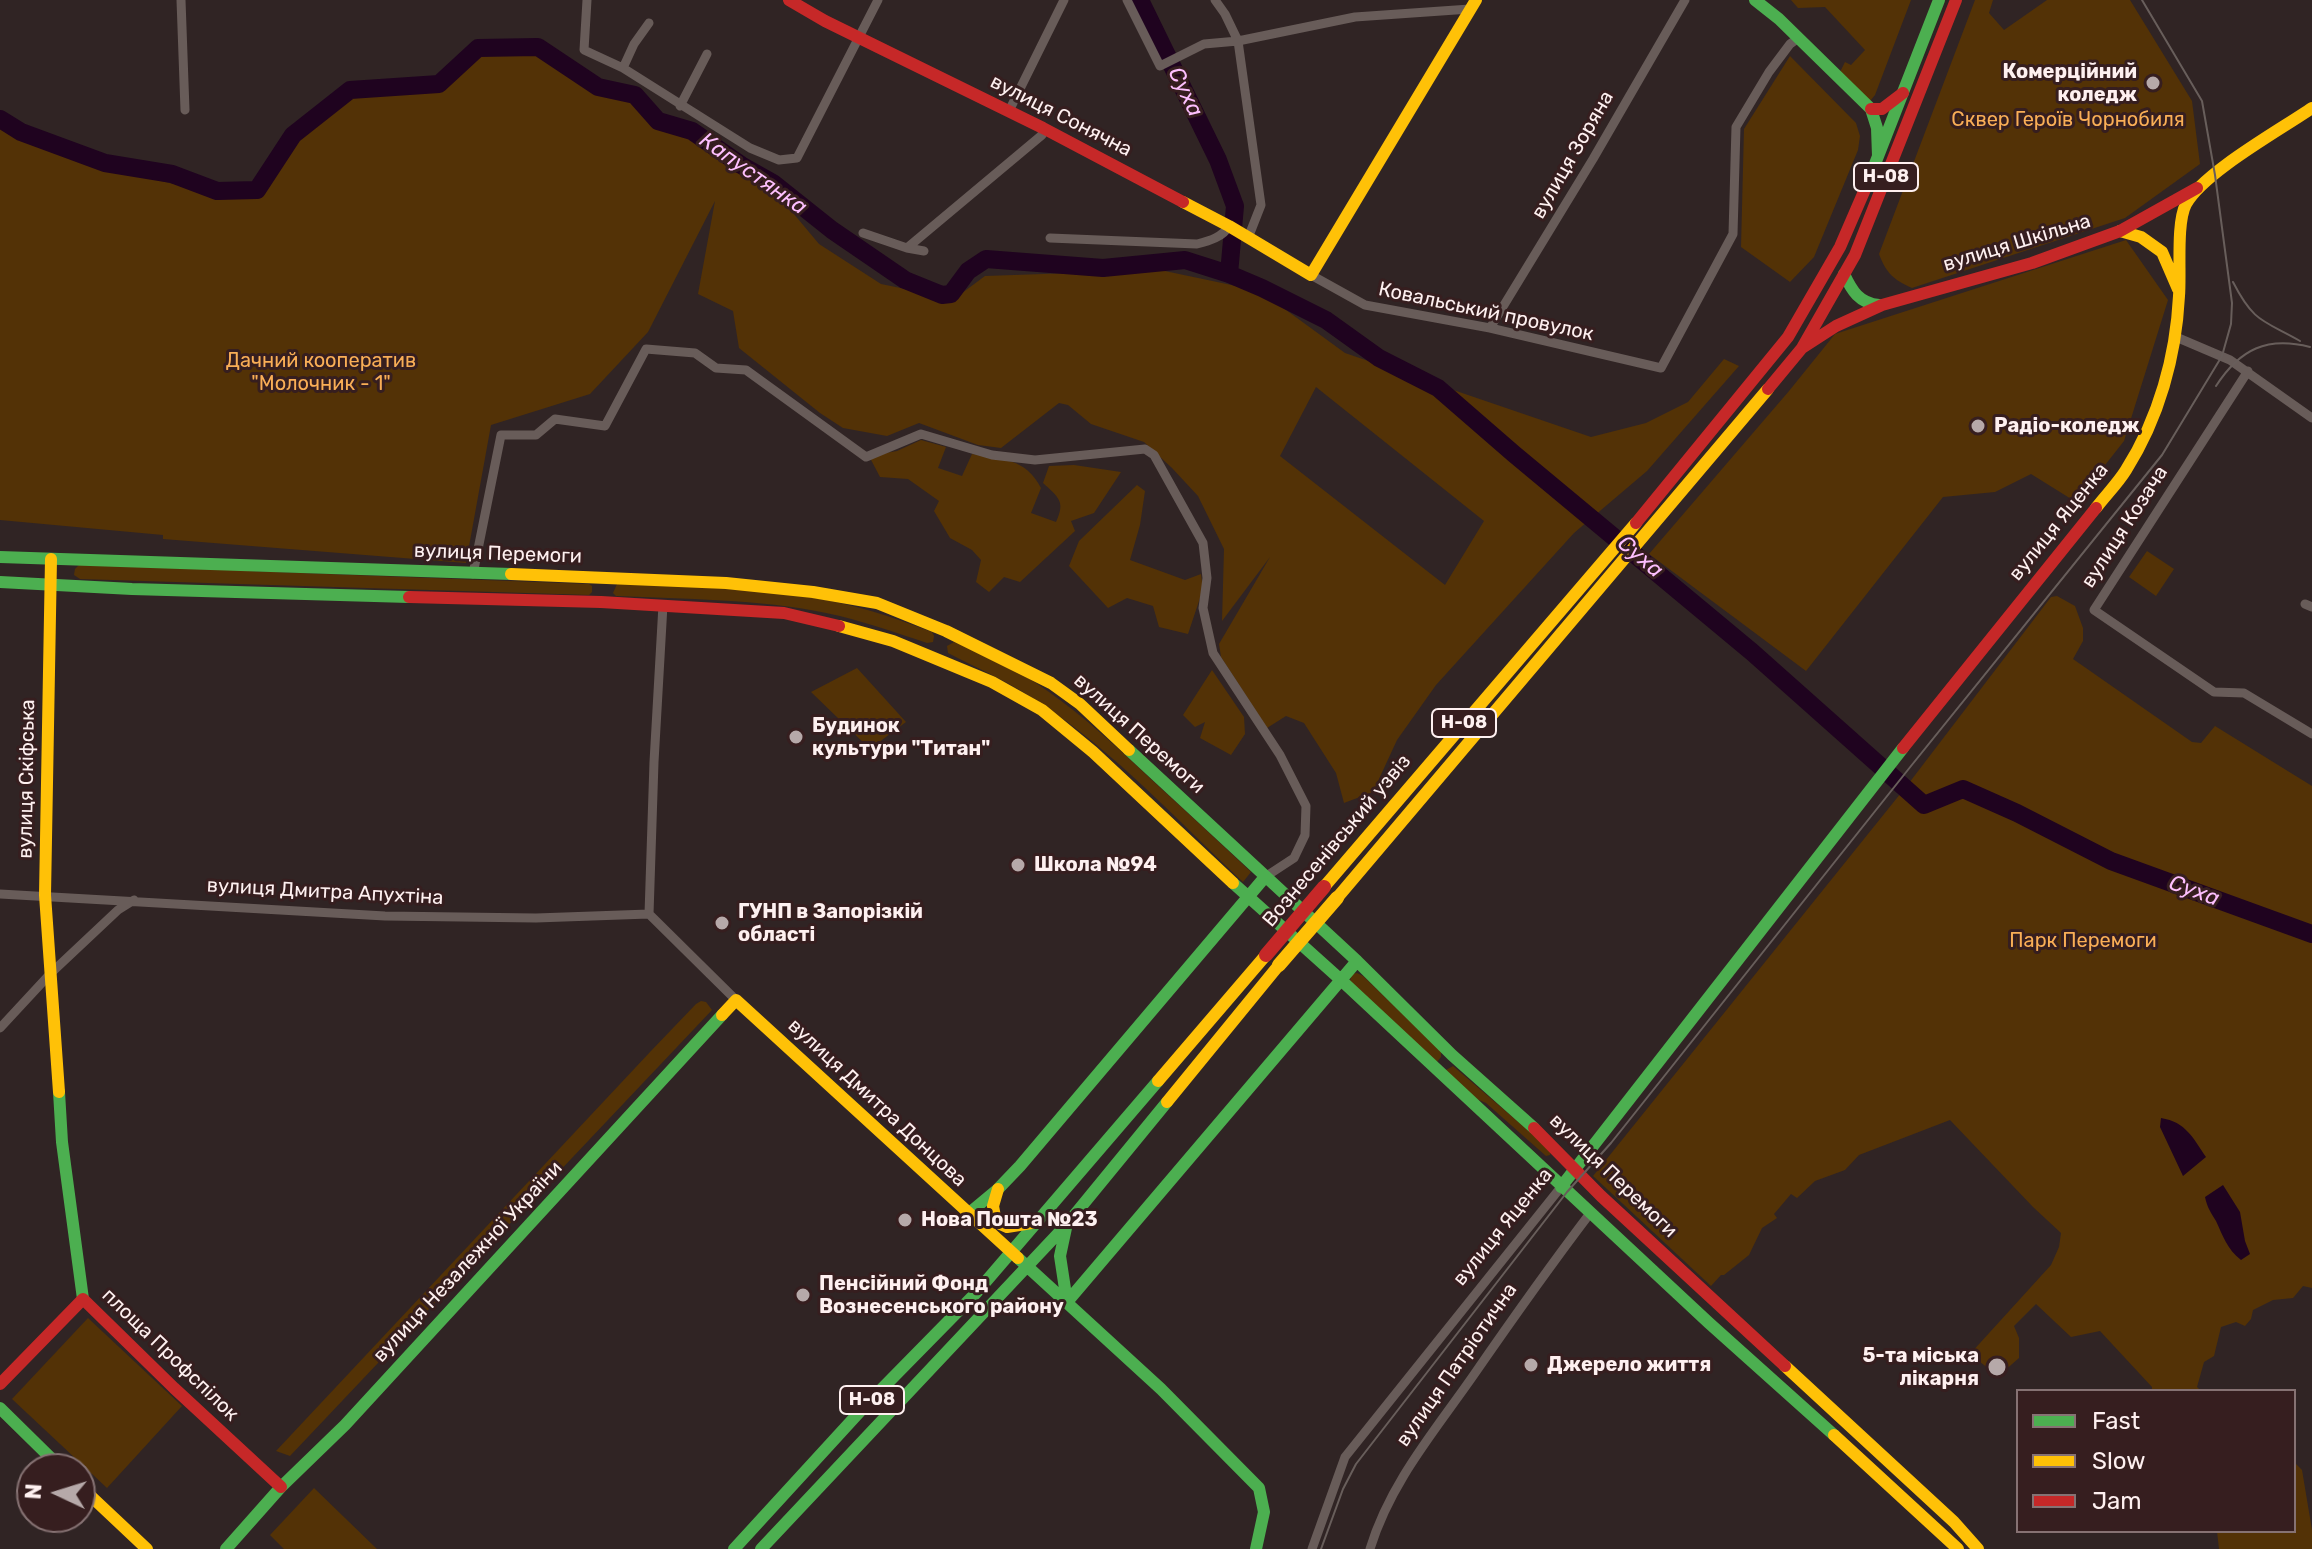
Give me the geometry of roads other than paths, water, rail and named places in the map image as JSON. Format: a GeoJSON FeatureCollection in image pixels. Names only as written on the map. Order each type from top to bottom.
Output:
{"type":"FeatureCollection","features":[{"type":"Feature","properties":{"kind":"main road","name":"вулиця Сонячна"},"geometry":{"type":"LineString","coordinates":[[789,0],[825,21],[1043,128],[1240,233],[1311,275]]}},
{"type":"Feature","properties":{"kind":"main road"},"geometry":{"type":"LineString","coordinates":[[1755,0],[1779,19],[1871,109],[1877,128],[1878,159]]}},
{"type":"Feature","properties":{"kind":"main road","name":"Н-08"},"geometry":{"type":"LineString","coordinates":[[1878,159],[1939,0]]}},
{"type":"Feature","properties":{"kind":"main road","name":"Н-08"},"geometry":{"type":"LineString","coordinates":[[1802,348],[1855,255],[1956,0]]}},
{"type":"Feature","properties":{"kind":"main road"},"geometry":{"type":"LineString","coordinates":[[1311,275],[1473,4]]}},
{"type":"Feature","properties":{"kind":"main road"},"geometry":{"type":"LineString","coordinates":[[1871,109],[1882,109],[1903,93]]}},
{"type":"Feature","properties":{"kind":"main road","name":"вулиця Яценка"},"geometry":{"type":"LineString","coordinates":[[1561,1187],[1903,748],[2126,470],[2171,365],[2180,294],[2181,225],[2187,203],[2202,185],[2228,164],[2312,108]]}},
{"type":"Feature","properties":{"kind":"main road","name":"Вознесенівський узвіз"},"geometry":{"type":"LineString","coordinates":[[1639,530],[1788,337],[1840,247],[1878,159]]}},
{"type":"Feature","properties":{"kind":"main road"},"geometry":{"type":"LineString","coordinates":[[2120,231],[2202,185]]}},
{"type":"Feature","properties":{"kind":"main road","name":"вулиця Шкільна"},"geometry":{"type":"LineString","coordinates":[[1802,348],[1836,326],[1882,305],[2032,263],[2120,231],[2141,237],[2162,252],[2180,294]]}},
{"type":"Feature","properties":{"kind":"main road"},"geometry":{"type":"LineString","coordinates":[[1844,274],[1859,299],[1869,305],[1882,305]]}},
{"type":"Feature","properties":{"kind":"main road","name":"Вознесенівський узвіз"},"geometry":{"type":"LineString","coordinates":[[1038,1222],[1324,887],[1802,348]]}},
{"type":"Feature","properties":{"kind":"main road","name":"вулиця Перемоги"},"geometry":{"type":"LineString","coordinates":[[0,557],[726,583],[813,592],[877,603],[946,631],[1021,667],[1080,704],[1357,961],[1452,1055],[1547,1140],[1601,1196],[1954,1522],[1978,1549]]}},
{"type":"Feature","properties":{"kind":"main road","name":"вулиця Скіфська"},"geometry":{"type":"LineString","coordinates":[[51,559],[45,895],[62,1142],[83,1299]]}},
{"type":"Feature","properties":{"kind":"main road","name":"Вознесенівський узвіз"},"geometry":{"type":"LineString","coordinates":[[1067,1224],[1610,564]]}},
{"type":"Feature","properties":{"kind":"main road"},"geometry":{"type":"LineString","coordinates":[[601,602],[602,578]]}},
{"type":"Feature","properties":{"kind":"main road","name":"вулиця Перемоги"},"geometry":{"type":"LineString","coordinates":[[0,582],[132,589],[601,602],[784,613],[864,632],[992,682],[1042,710],[1093,752],[1247,897],[1341,980],[1437,1073],[1958,1549]]}},
{"type":"Feature","properties":{"kind":"main road"},"geometry":{"type":"LineString","coordinates":[[934,657],[946,631]]}},
{"type":"Feature","properties":{"kind":"main road"},"geometry":{"type":"LineString","coordinates":[[968,1214],[998,1189],[1025,1160],[1265,877]]}},
{"type":"Feature","properties":{"kind":"main road"},"geometry":{"type":"LineString","coordinates":[[1067,1302],[1357,961]]}},
{"type":"Feature","properties":{"kind":"main road","name":"вулиця Дмитра Донцова"},"geometry":{"type":"LineString","coordinates":[[736,1000],[1161,1389],[1259,1488],[1265,1503],[1265,1521],[1256,1549]]}},
{"type":"Feature","properties":{"kind":"main road","name":"вулиця Незалежної України"},"geometry":{"type":"LineString","coordinates":[[226,1549],[281,1487],[345,1425],[736,1000]]}},
{"type":"Feature","properties":{"kind":"main road"},"geometry":{"type":"LineString","coordinates":[[1437,1073],[1452,1055]]}},
{"type":"Feature","properties":{"kind":"main road"},"geometry":{"type":"LineString","coordinates":[[996,1222],[992,1201],[998,1189]]}},
{"type":"Feature","properties":{"kind":"main road"},"geometry":{"type":"LineString","coordinates":[[968,1214],[1007,1227],[1038,1222]]}},
{"type":"Feature","properties":{"kind":"main road","name":"Н-08"},"geometry":{"type":"LineString","coordinates":[[734,1549],[855,1417],[976,1293],[1038,1222]]}},
{"type":"Feature","properties":{"kind":"main road"},"geometry":{"type":"LineString","coordinates":[[1067,1224],[1060,1245],[1060,1273],[1067,1302]]}},
{"type":"Feature","properties":{"kind":"main road","name":"Н-08"},"geometry":{"type":"LineString","coordinates":[[761,1549],[1067,1224]]}},
{"type":"Feature","properties":{"kind":"main road","name":"площа Профспілок"},"geometry":{"type":"LineString","coordinates":[[0,1384],[83,1299],[281,1487]]}},
{"type":"Feature","properties":{"kind":"main road"},"geometry":{"type":"LineString","coordinates":[[1703,1318],[1717,1303]]}},
{"type":"Feature","properties":{"kind":"main road"},"geometry":{"type":"LineString","coordinates":[[0,1408],[46,1453]]}},
{"type":"Feature","properties":{"kind":"main road"},"geometry":{"type":"LineString","coordinates":[[96,1501],[147,1549]]}},
{"type":"Feature","properties":{"kind":"street"},"geometry":{"type":"LineString","coordinates":[[181,0],[185,110]]}},
{"type":"Feature","properties":{"kind":"street"},"geometry":{"type":"LineString","coordinates":[[587,0],[584,50],[623,68],[750,148],[779,160],[797,158],[878,0]]}},
{"type":"Feature","properties":{"kind":"street"},"geometry":{"type":"LineString","coordinates":[[1009,111],[1064,0]]}},
{"type":"Feature","properties":{"kind":"street"},"geometry":{"type":"LineString","coordinates":[[1127,0],[1160,66],[1204,44],[1238,41],[1355,17],[1473,4]]}},
{"type":"Feature","properties":{"kind":"street"},"geometry":{"type":"LineString","coordinates":[[1050,238],[1197,244],[1226,232],[1240,233],[1261,205],[1238,41],[1215,0]]}},
{"type":"Feature","properties":{"kind":"street","name":"вулиця Зоряна"},"geometry":{"type":"LineString","coordinates":[[1490,328],[1685,0]]}},
{"type":"Feature","properties":{"kind":"street"},"geometry":{"type":"LineString","coordinates":[[623,68],[634,44],[649,23]]}},
{"type":"Feature","properties":{"kind":"street","name":"Ковальський провулок"},"geometry":{"type":"LineString","coordinates":[[1311,275],[1365,305],[1490,328],[1661,368],[1733,234],[1736,127],[1769,72],[1797,39]]}},
{"type":"Feature","properties":{"kind":"street"},"geometry":{"type":"LineString","coordinates":[[680,106],[707,54]]}},
{"type":"Feature","properties":{"kind":"street"},"geometry":{"type":"LineString","coordinates":[[907,248],[1042,135],[1043,128]]}},
{"type":"Feature","properties":{"kind":"street"},"geometry":{"type":"LineString","coordinates":[[863,233],[924,251]]}},
{"type":"Feature","properties":{"kind":"street"},"geometry":{"type":"LineString","coordinates":[[2176,337],[2222,356],[2248,371],[2312,418]]}},
{"type":"Feature","properties":{"kind":"street"},"geometry":{"type":"LineString","coordinates":[[473,574],[501,435],[536,435],[555,419],[605,426],[646,349],[695,353],[716,368],[746,370],[866,457],[921,434],[992,455],[1035,460],[1145,449],[1154,455],[1203,543],[1207,578],[1203,608],[1213,653],[1280,755],[1306,806],[1305,835],[1294,858],[1265,877]]}},
{"type":"Feature","properties":{"kind":"street","name":"вулиця Козача"},"geometry":{"type":"LineString","coordinates":[[2248,371],[2094,610],[2214,692],[2244,693],[2312,734]]}},
{"type":"Feature","properties":{"kind":"street"},"geometry":{"type":"LineString","coordinates":[[649,914],[663,605]]}},
{"type":"Feature","properties":{"kind":"street","name":"вулиця Дмитра Апухтіна"},"geometry":{"type":"LineString","coordinates":[[0,894],[385,916],[536,918],[649,914]]}},
{"type":"Feature","properties":{"kind":"street"},"geometry":{"type":"LineString","coordinates":[[0,1028],[51,973],[118,910],[134,900]]}},
{"type":"Feature","properties":{"kind":"street","name":"вулиця Дмитра Донцова"},"geometry":{"type":"LineString","coordinates":[[649,914],[736,1000]]}},
{"type":"Feature","properties":{"kind":"street","name":"вулиця Яценка"},"geometry":{"type":"LineString","coordinates":[[1312,1549],[1345,1457],[1561,1187]]}},
{"type":"Feature","properties":{"kind":"street","name":"вулиця Патріотична"},"geometry":{"type":"LineString","coordinates":[[1370,1549],[1383,1512],[1415,1454],[1591,1212]]}},
{"type":"Feature","properties":{"kind":"waterway","name":"Суха"},"geometry":{"type":"LineString","coordinates":[[1140,0],[1218,160],[1235,206],[1229,274],[1326,320],[1379,358],[1438,388],[1752,652],[1924,805],[1963,789],[2111,861],[2312,934]]}},
{"type":"Feature","properties":{"kind":"waterway","name":"Капустянка"},"geometry":{"type":"LineString","coordinates":[[0,119],[21,132],[105,163],[172,174],[217,191],[257,190],[293,135],[350,90],[439,84],[478,48],[538,47],[598,87],[635,95],[658,121],[692,131],[773,183],[832,230],[905,280],[942,295],[951,294],[968,271],[986,259],[1103,268],[1185,260],[1229,274]]}},
{"type":"Feature","properties":{"kind":"tram line"},"geometry":{"type":"LineString","coordinates":[[1321,1549],[1343,1489],[1356,1464],[1567,1192],[1611,1143],[2162,455],[2222,356],[2231,324],[2232,303],[2202,101],[2142,0]]}},
{"type":"Feature","properties":{"kind":"tram line"},"geometry":{"type":"LineString","coordinates":[[2233,282],[2254,313],[2300,341]]}},
{"type":"Feature","properties":{"kind":"tram line"},"geometry":{"type":"LineString","coordinates":[[2216,386],[2235,363],[2256,348],[2281,343],[2310,347]]}},
{"type":"Feature","properties":{"kind":"place","name":"Комерційний коледж"},"geometry":{"type":"Point","coordinates":[2153,83]}},
{"type":"Feature","properties":{"kind":"place","name":"Радіо-коледж"},"geometry":{"type":"Point","coordinates":[1978,426]}},
{"type":"Feature","properties":{"kind":"place","name":"Будинок культури \"Титан\""},"geometry":{"type":"Point","coordinates":[796,737]}},
{"type":"Feature","properties":{"kind":"place","name":"Школа №94"},"geometry":{"type":"Point","coordinates":[1018,865]}},
{"type":"Feature","properties":{"kind":"place","name":"ГУНП в Запорізкій області"},"geometry":{"type":"Point","coordinates":[722,923]}},
{"type":"Feature","properties":{"kind":"place","name":"Нова Пошта №23"},"geometry":{"type":"Point","coordinates":[905,1220]}},
{"type":"Feature","properties":{"kind":"place","name":"Пенсійний Фонд Вознесенського району"},"geometry":{"type":"Point","coordinates":[803,1295]}},
{"type":"Feature","properties":{"kind":"place","name":"Джерело життя"},"geometry":{"type":"Point","coordinates":[1531,1365]}},
{"type":"Feature","properties":{"kind":"place","name":"5-та міська лікарня"},"geometry":{"type":"Point","coordinates":[1997,1367]}},
{"type":"Feature","properties":{"kind":"park label","name":"Сквер Героїв Чорнобиля"},"geometry":{"type":"Point","coordinates":[2068,120]}},
{"type":"Feature","properties":{"kind":"park label","name":"Дачний кооператив \"Молочник - 1\""},"geometry":{"type":"Point","coordinates":[321,372]}},
{"type":"Feature","properties":{"kind":"park label","name":"Парк Перемоги"},"geometry":{"type":"Point","coordinates":[2083,941]}}]}
